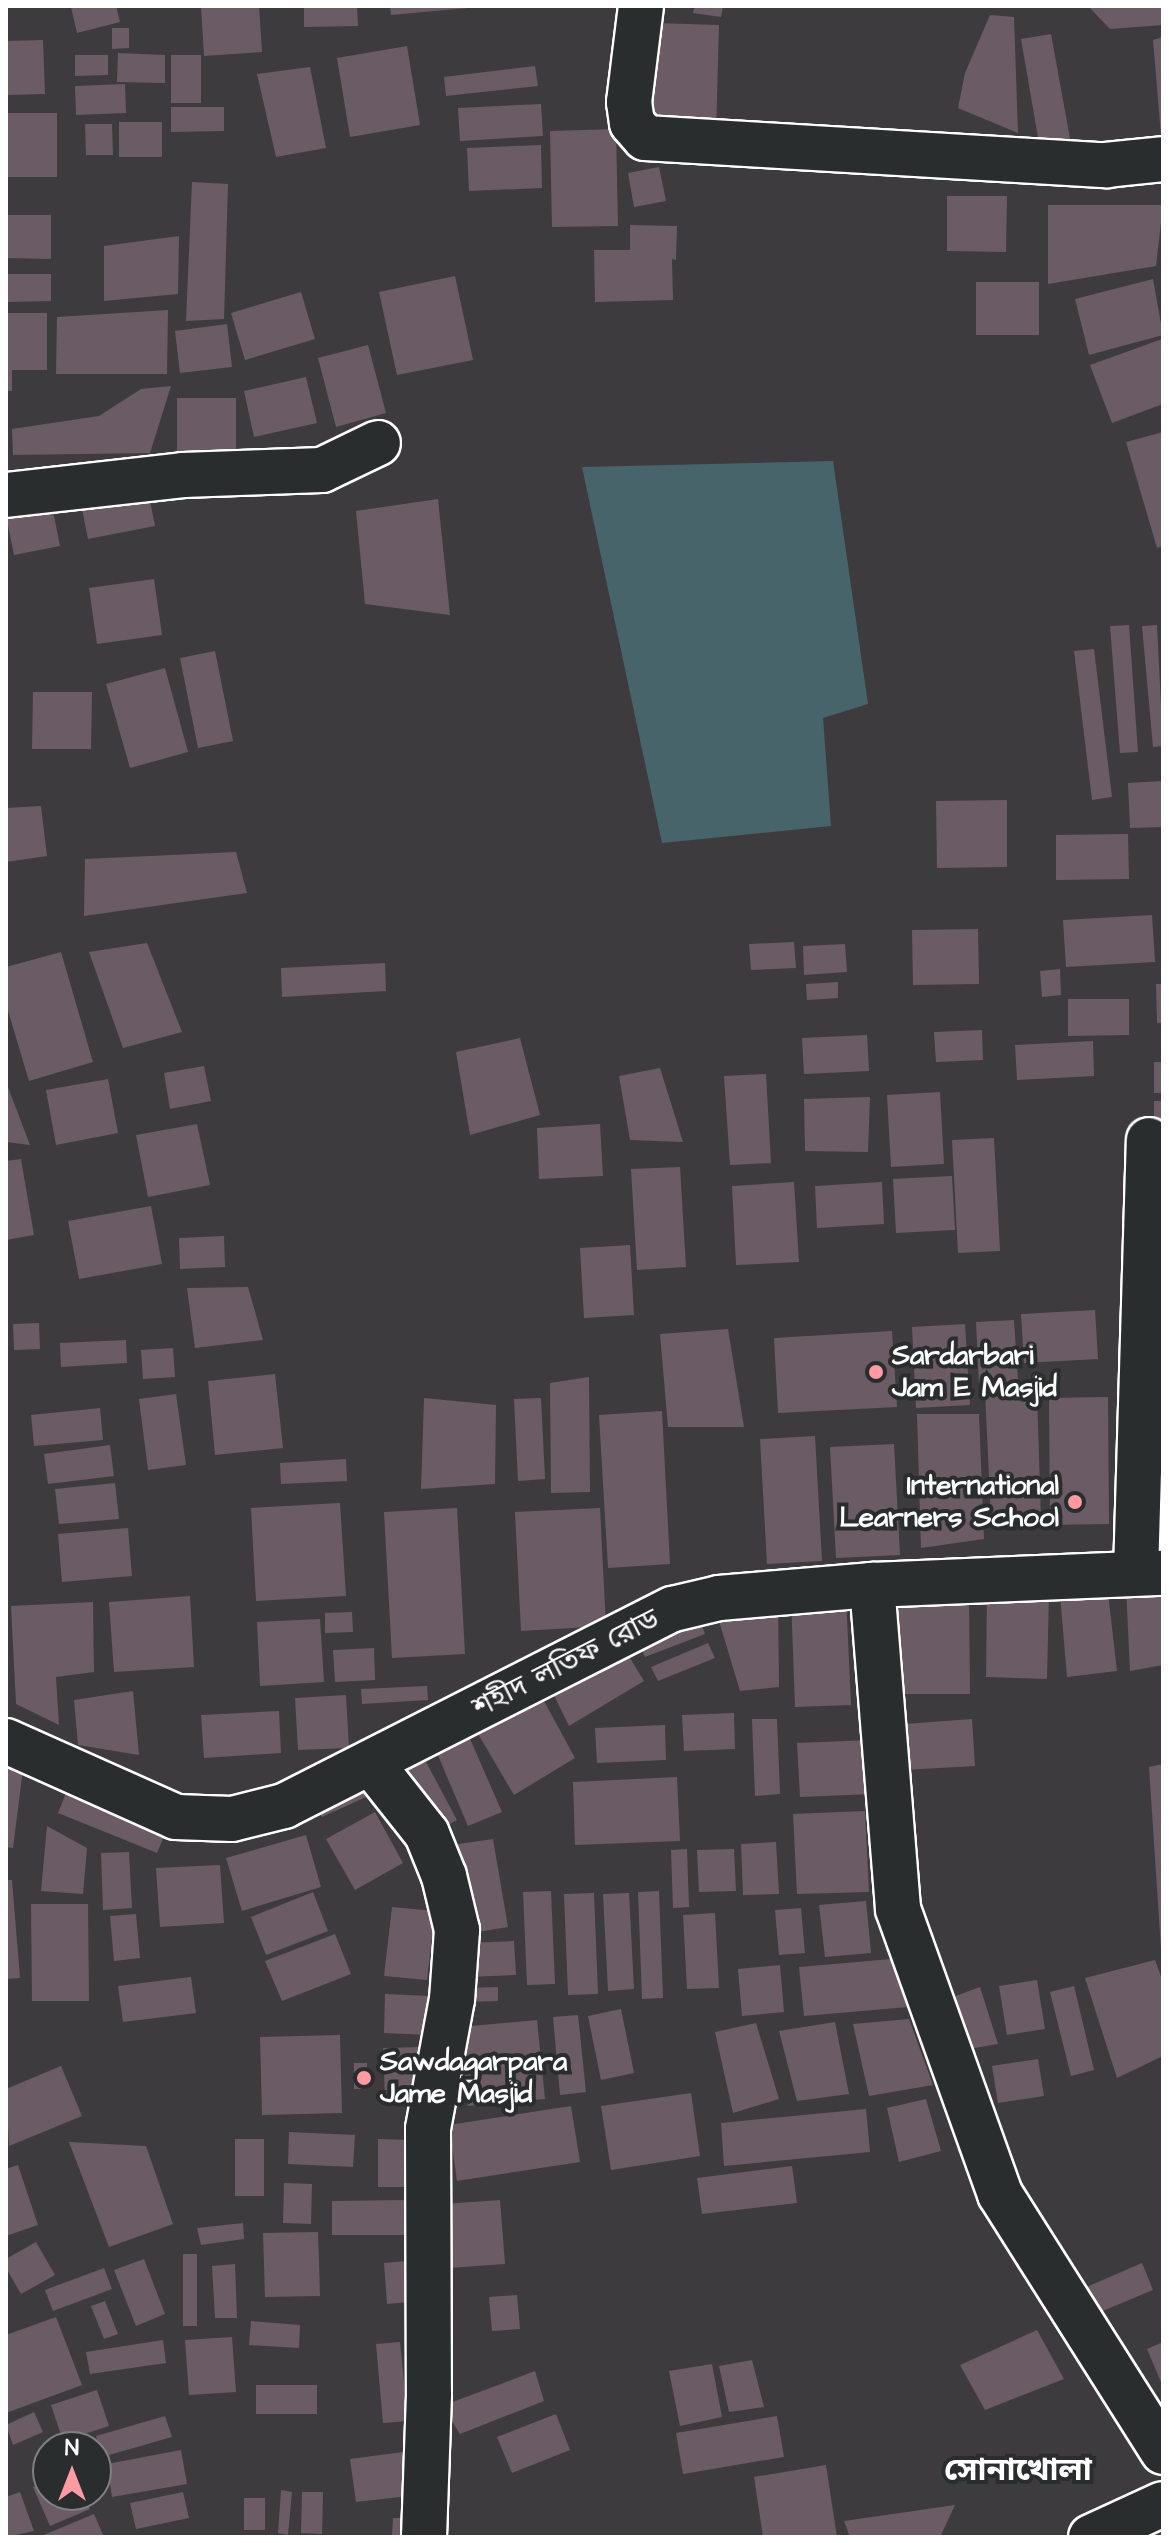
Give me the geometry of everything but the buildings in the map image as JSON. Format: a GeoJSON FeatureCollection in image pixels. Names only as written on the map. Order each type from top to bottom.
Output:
{"type":"FeatureCollection","features":[{"type":"Feature","properties":{"kind":"street"},"geometry":{"type":"LineString","coordinates":[[641,6],[629,102],[632,123],[645,138],[1106,165],[1163,159]]}},
{"type":"Feature","properties":{"kind":"street"},"geometry":{"type":"LineString","coordinates":[[6,495],[183,475],[322,470],[378,443]]}},
{"type":"Feature","properties":{"kind":"street"},"geometry":{"type":"LineString","coordinates":[[1149,1140],[1149,1573]]}},
{"type":"Feature","properties":{"kind":"street","name":"শহীদ লতিফ রোড"},"geometry":{"type":"LineString","coordinates":[[6,1741],[176,1817],[232,1819],[284,1806],[673,1609],[719,1598],[872,1585],[1149,1573]]}},
{"type":"Feature","properties":{"kind":"street"},"geometry":{"type":"LineString","coordinates":[[872,1585],[898,1909],[1000,2194],[1163,2452]]}},
{"type":"Feature","properties":{"kind":"street"},"geometry":{"type":"LineString","coordinates":[[371,1763],[427,1834],[444,1876],[457,1930],[452,1999],[428,2129],[429,2394],[424,2537]]}},
{"type":"Feature","properties":{"kind":"street"},"geometry":{"type":"LineString","coordinates":[[1091,2537],[1163,2504]]}},
{"type":"Feature","properties":{"kind":"water"},"geometry":{"type":"Polygon","coordinates":[[[833,461],[868,704],[823,718],[831,826],[662,843],[582,467],[833,461]]]}},
{"type":"Feature","properties":{"kind":"place","name":"Sardarbari Jam E Masjid"},"geometry":{"type":"Point","coordinates":[876,1372]}},
{"type":"Feature","properties":{"kind":"place","name":"International Learners School"},"geometry":{"type":"Point","coordinates":[1075,1502]}},
{"type":"Feature","properties":{"kind":"place","name":"Sawdagarpara Jame Masjid"},"geometry":{"type":"Point","coordinates":[364,2078]}},
{"type":"Feature","properties":{"kind":"district","name":"সোনাখোলা"},"geometry":{"type":"Point","coordinates":[1018,2471]}}]}
